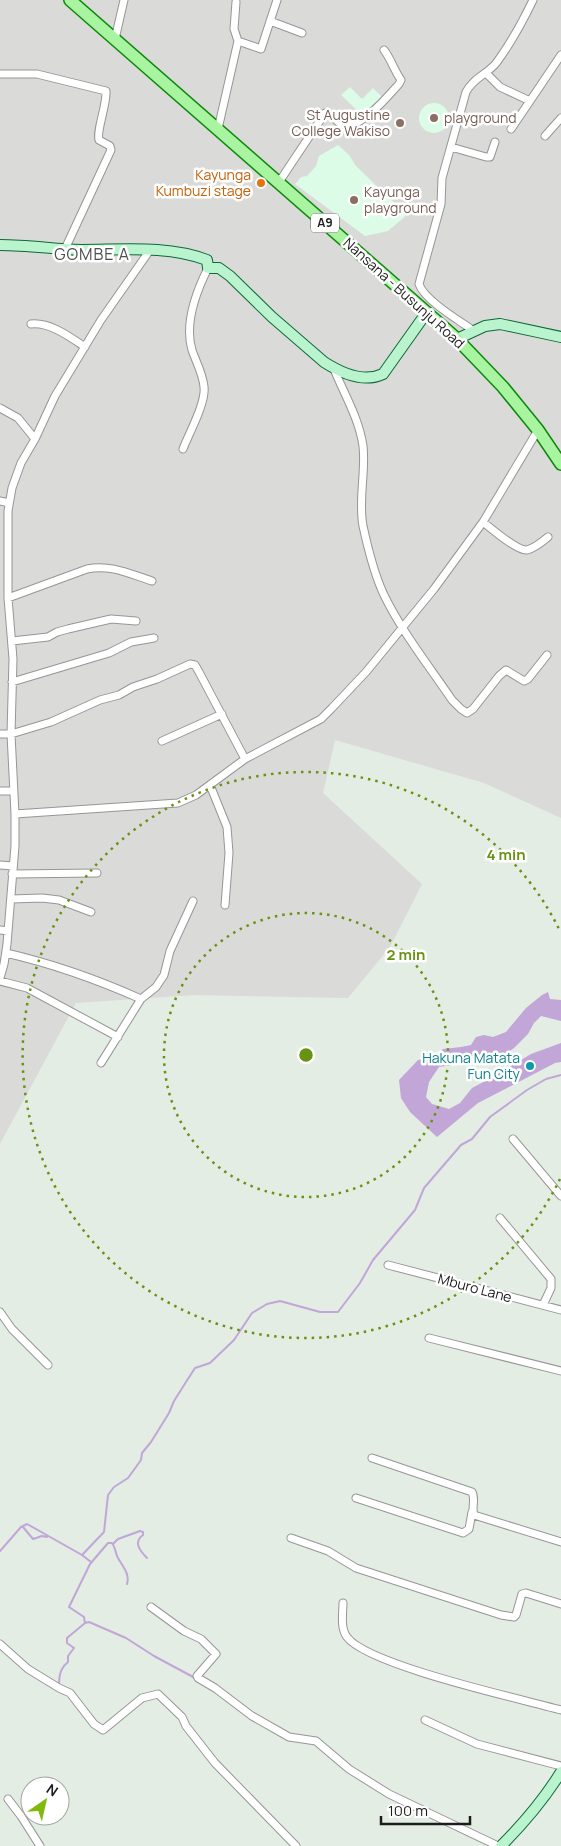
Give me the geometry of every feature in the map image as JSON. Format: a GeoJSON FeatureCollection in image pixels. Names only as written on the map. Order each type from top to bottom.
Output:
{"type":"FeatureCollection","features":[{"type":"Feature","properties":{"kind":"main road","name":"Nansana - Busunju Road"},"geometry":{"type":"LineString","coordinates":[[70,0],[457,339],[503,387],[538,430],[561,464]]}},
{"type":"Feature","properties":{"kind":"street"},"geometry":{"type":"LineString","coordinates":[[115,39],[124,0]]}},
{"type":"Feature","properties":{"kind":"street"},"geometry":{"type":"LineString","coordinates":[[238,41],[261,49],[277,0]]}},
{"type":"Feature","properties":{"kind":"street"},"geometry":{"type":"LineString","coordinates":[[474,331],[428,296],[420,284],[435,232],[443,192],[442,178],[469,86],[496,63],[533,0]]}},
{"type":"Feature","properties":{"kind":"street"},"geometry":{"type":"LineString","coordinates":[[218,129],[238,41],[234,29],[236,2]]}},
{"type":"Feature","properties":{"kind":"street"},"geometry":{"type":"LineString","coordinates":[[270,21],[302,33]]}},
{"type":"Feature","properties":{"kind":"street"},"geometry":{"type":"LineString","coordinates":[[279,182],[325,113],[328,113],[341,124],[346,126],[353,125],[367,116],[399,84],[400,80],[392,67],[390,57],[384,50]]}},
{"type":"Feature","properties":{"kind":"street"},"geometry":{"type":"LineString","coordinates":[[512,129],[561,55]]}},
{"type":"Feature","properties":{"kind":"street"},"geometry":{"type":"LineString","coordinates":[[486,73],[500,87],[530,101]]}},
{"type":"Feature","properties":{"kind":"street"},"geometry":{"type":"LineString","coordinates":[[0,74],[36,74],[106,91],[104,113],[98,136],[99,140],[110,146],[111,150],[65,249]]}},
{"type":"Feature","properties":{"kind":"street"},"geometry":{"type":"LineString","coordinates":[[545,136],[561,118]]}},
{"type":"Feature","properties":{"kind":"street"},"geometry":{"type":"LineString","coordinates":[[451,147],[486,157],[490,156],[495,142]]}},
{"type":"Feature","properties":{"kind":"street"},"geometry":{"type":"LineString","coordinates":[[0,245],[65,249],[150,250],[196,255],[207,260],[208,268],[197,292],[191,316],[190,332],[192,348],[204,387],[204,398],[183,449]]}},
{"type":"Feature","properties":{"kind":"street"},"geometry":{"type":"LineString","coordinates":[[118,1037],[27,988],[0,980],[6,953],[11,899],[15,814],[11,734],[12,641],[8,598],[9,503],[21,463],[35,439],[55,396],[120,291],[150,250]]}},
{"type":"Feature","properties":{"kind":"street"},"geometry":{"type":"LineString","coordinates":[[208,268],[219,268],[230,276],[314,355],[334,369],[350,375],[372,378],[383,374],[427,312]]}},
{"type":"Feature","properties":{"kind":"street"},"geometry":{"type":"LineString","coordinates":[[31,324],[37,323],[60,332],[86,347]]}},
{"type":"Feature","properties":{"kind":"street"},"geometry":{"type":"LineString","coordinates":[[457,339],[485,326],[500,324],[561,337]]}},
{"type":"Feature","properties":{"kind":"street"},"geometry":{"type":"LineString","coordinates":[[334,369],[347,400],[354,411],[363,447],[361,505],[363,525],[384,594],[402,626],[452,700],[460,709],[467,713],[473,709],[506,670],[524,681],[528,679],[547,655]]}},
{"type":"Feature","properties":{"kind":"street"},"geometry":{"type":"LineString","coordinates":[[0,408],[18,418],[35,439]]}},
{"type":"Feature","properties":{"kind":"street"},"geometry":{"type":"LineString","coordinates":[[15,814],[178,803],[210,786],[228,770],[245,759],[321,719],[366,672],[402,626],[434,590],[483,522],[538,430]]}},
{"type":"Feature","properties":{"kind":"street"},"geometry":{"type":"LineString","coordinates":[[0,501],[9,503]]}},
{"type":"Feature","properties":{"kind":"street"},"geometry":{"type":"LineString","coordinates":[[483,522],[520,549],[536,547],[548,537]]}},
{"type":"Feature","properties":{"kind":"street"},"geometry":{"type":"LineString","coordinates":[[8,598],[100,566],[120,570],[152,581]]}},
{"type":"Feature","properties":{"kind":"street"},"geometry":{"type":"LineString","coordinates":[[12,641],[48,637],[57,632],[111,619],[136,621]]}},
{"type":"Feature","properties":{"kind":"street"},"geometry":{"type":"LineString","coordinates":[[12,682],[109,653],[131,642],[154,638]]}},
{"type":"Feature","properties":{"kind":"street"},"geometry":{"type":"LineString","coordinates":[[0,734],[11,734],[51,722],[190,664],[195,665],[245,759]]}},
{"type":"Feature","properties":{"kind":"street"},"geometry":{"type":"LineString","coordinates":[[162,741],[222,714]]}},
{"type":"Feature","properties":{"kind":"street"},"geometry":{"type":"LineString","coordinates":[[210,786],[228,827],[229,853],[225,905]]}},
{"type":"Feature","properties":{"kind":"street"},"geometry":{"type":"LineString","coordinates":[[0,791],[13,791]]}},
{"type":"Feature","properties":{"kind":"street"},"geometry":{"type":"LineString","coordinates":[[0,865],[13,870],[97,873]]}},
{"type":"Feature","properties":{"kind":"street"},"geometry":{"type":"LineString","coordinates":[[11,899],[42,898],[59,900],[91,912]]}},
{"type":"Feature","properties":{"kind":"street"},"geometry":{"type":"LineString","coordinates":[[102,1063],[141,999],[156,987],[164,975],[170,951],[193,901]]}},
{"type":"Feature","properties":{"kind":"street"},"geometry":{"type":"LineString","coordinates":[[0,930],[8,931]]}},
{"type":"Feature","properties":{"kind":"street"},"geometry":{"type":"LineString","coordinates":[[6,953],[46,962],[94,978],[141,999]]}},
{"type":"Feature","properties":{"kind":"street"},"geometry":{"type":"LineString","coordinates":[[513,1139],[561,1196]]}},
{"type":"Feature","properties":{"kind":"street"},"geometry":{"type":"LineString","coordinates":[[500,1218],[551,1279],[551,1288],[542,1305]]}},
{"type":"Feature","properties":{"kind":"street","name":"Mburo Lane"},"geometry":{"type":"LineString","coordinates":[[388,1265],[561,1310]]}},
{"type":"Feature","properties":{"kind":"street"},"geometry":{"type":"LineString","coordinates":[[0,1312],[12,1329],[48,1365]]}},
{"type":"Feature","properties":{"kind":"street"},"geometry":{"type":"LineString","coordinates":[[429,1338],[561,1371]]}},
{"type":"Feature","properties":{"kind":"street"},"geometry":{"type":"LineString","coordinates":[[356,1498],[463,1533],[469,1529],[474,1496],[470,1491],[372,1458]]}},
{"type":"Feature","properties":{"kind":"street"},"geometry":{"type":"LineString","coordinates":[[472,1512],[479,1518],[561,1542]]}},
{"type":"Feature","properties":{"kind":"street"},"geometry":{"type":"LineString","coordinates":[[291,1538],[328,1551],[356,1568],[501,1615],[514,1617],[522,1594],[526,1593],[561,1604]]}},
{"type":"Feature","properties":{"kind":"street"},"geometry":{"type":"LineString","coordinates":[[343,1603],[345,1635],[360,1648],[416,1671],[561,1710]]}},
{"type":"Feature","properties":{"kind":"street"},"geometry":{"type":"LineString","coordinates":[[151,1607],[184,1631],[202,1639],[216,1654],[198,1678],[215,1688],[252,1716],[289,1737],[316,1741],[349,1769],[389,1794],[499,1846],[528,1819],[561,1772]]}},
{"type":"Feature","properties":{"kind":"street"},"geometry":{"type":"LineString","coordinates":[[0,1644],[28,1668],[70,1693],[94,1724],[103,1730],[142,1698],[158,1694],[182,1716],[186,1726],[215,1763],[296,1846]]}},
{"type":"Feature","properties":{"kind":"street"},"geometry":{"type":"LineString","coordinates":[[424,1720],[477,1744],[561,1766]]}},
{"type":"Feature","properties":{"kind":"street"},"geometry":{"type":"LineString","coordinates":[[8,1799],[40,1846]]}},
{"type":"Feature","properties":{"kind":"shaded area"},"geometry":{"type":"Polygon","coordinates":[[[0,0],[561,0],[561,818],[484,783],[335,740],[323,793],[422,884],[390,947],[348,998],[194,995],[76,1003],[0,1144],[0,0]]]}},
{"type":"Feature","properties":{"kind":"shaded area"},"geometry":{"type":"Polygon","coordinates":[[[350,87],[362,99],[373,88],[383,98],[364,117],[341,95],[350,87]]]}},
{"type":"Feature","properties":{"kind":"shaded area","name":"playground"},"geometry":{"type":"Polygon","coordinates":[[[434,103],[445,107],[449,118],[445,129],[434,133],[423,129],[419,118],[423,107],[434,103]]]}},
{"type":"Feature","properties":{"kind":"shaded area","name":"Kayunga playground"},"geometry":{"type":"Polygon","coordinates":[[[338,145],[349,155],[356,166],[407,215],[388,231],[365,236],[295,184],[301,177],[307,176],[316,166],[319,156],[338,145]]]}},
{"type":"Feature","properties":{"kind":"shaded area","name":"Hakuna Matata Fun City"},"geometry":{"type":"Polygon","coordinates":[[[548,992],[550,999],[561,1000],[561,1021],[541,1016],[534,1023],[528,1034],[504,1055],[472,1058],[459,1064],[439,1067],[429,1082],[426,1097],[432,1104],[449,1109],[460,1103],[472,1088],[531,1054],[561,1043],[561,1062],[555,1063],[478,1103],[437,1137],[410,1112],[401,1098],[399,1080],[418,1060],[436,1056],[443,1049],[471,1045],[476,1037],[484,1035],[493,1037],[506,1032],[526,1008],[548,992]]]}},
{"type":"Feature","properties":{"kind":"waterway"},"geometry":{"type":"LineString","coordinates":[[82,1555],[104,1532],[108,1495],[114,1487],[128,1478],[141,1460],[142,1453],[151,1442],[195,1368],[210,1363],[234,1340],[252,1313],[267,1304],[280,1301],[320,1312],[338,1312],[360,1283],[373,1260],[415,1210],[424,1188],[461,1145],[472,1139],[490,1117],[527,1090],[546,1079],[561,1075]]}},
{"type":"Feature","properties":{"kind":"waterway"},"geometry":{"type":"LineString","coordinates":[[21,1527],[27,1524],[91,1562]]}},
{"type":"Feature","properties":{"kind":"waterway"},"geometry":{"type":"LineString","coordinates":[[0,1551],[21,1527],[33,1539],[42,1536],[47,1537]]}},
{"type":"Feature","properties":{"kind":"waterway"},"geometry":{"type":"LineString","coordinates":[[113,1544],[118,1539],[140,1531],[143,1532],[138,1544],[147,1558]]}},
{"type":"Feature","properties":{"kind":"waterway"},"geometry":{"type":"LineString","coordinates":[[127,1584],[128,1577],[126,1571],[112,1543],[108,1543],[90,1564],[69,1607],[84,1617],[85,1623],[89,1622],[126,1638],[154,1656],[195,1678]]}},
{"type":"Feature","properties":{"kind":"waterway"},"geometry":{"type":"LineString","coordinates":[[59,1683],[61,1671],[68,1662],[68,1656],[74,1648],[67,1643],[67,1638],[85,1623]]}},
{"type":"Feature","properties":{"kind":"place","name":"playground"},"geometry":{"type":"Point","coordinates":[434,118]}},
{"type":"Feature","properties":{"kind":"place","name":"St Augustine College Wakiso"},"geometry":{"type":"Point","coordinates":[400,123]}},
{"type":"Feature","properties":{"kind":"place","name":"Kayunga Kumbuzi stage"},"geometry":{"type":"Point","coordinates":[261,183]}},
{"type":"Feature","properties":{"kind":"place","name":"Kayunga playground"},"geometry":{"type":"Point","coordinates":[354,200]}},
{"type":"Feature","properties":{"kind":"place","name":"Hakuna Matata Fun City"},"geometry":{"type":"Point","coordinates":[530,1066]}},
{"type":"Feature","properties":{"kind":"district","name":"GOMBE A"},"geometry":{"type":"Point","coordinates":[92,254]}}]}
